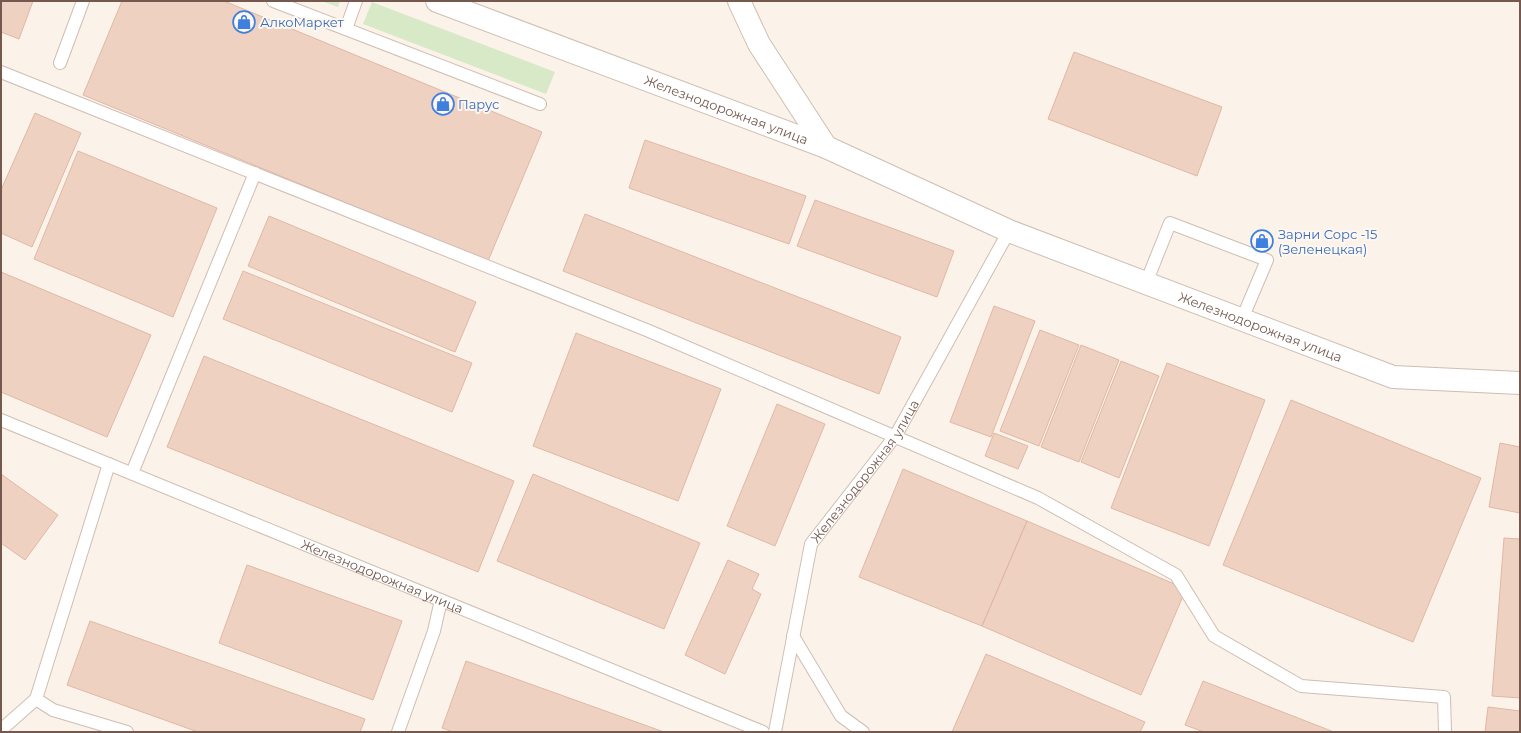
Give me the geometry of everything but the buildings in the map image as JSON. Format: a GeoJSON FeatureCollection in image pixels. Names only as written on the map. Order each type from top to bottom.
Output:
{"type":"FeatureCollection","features":[{"type":"Feature","properties":{"kind":"street","name":"Железнодорожная улица"},"geometry":{"type":"LineString","coordinates":[[438,1],[826,147],[1009,231],[1394,376],[1520,383]]}},
{"type":"Feature","properties":{"kind":"street"},"geometry":{"type":"LineString","coordinates":[[739,1],[759,44],[826,147]]}},
{"type":"Feature","properties":{"kind":"lane"},"geometry":{"type":"LineString","coordinates":[[60,63],[83,1]]}},
{"type":"Feature","properties":{"kind":"lane"},"geometry":{"type":"LineString","coordinates":[[273,1],[540,104]]}},
{"type":"Feature","properties":{"kind":"lane"},"geometry":{"type":"LineString","coordinates":[[346,29],[356,1]]}},
{"type":"Feature","properties":{"kind":"lane"},"geometry":{"type":"LineString","coordinates":[[1,72],[642,328],[896,435],[1038,498],[1176,575],[1214,636],[1301,686],[1444,697],[1445,732]]}},
{"type":"Feature","properties":{"kind":"lane"},"geometry":{"type":"LineString","coordinates":[[132,473],[255,173]]}},
{"type":"Feature","properties":{"kind":"lane"},"geometry":{"type":"LineString","coordinates":[[1146,283],[1170,223],[1178,225],[1267,260],[1242,319]]}},
{"type":"Feature","properties":{"kind":"lane","name":"Железнодорожная улица"},"geometry":{"type":"LineString","coordinates":[[775,732],[811,544],[896,435],[1009,231]]}},
{"type":"Feature","properties":{"kind":"lane","name":"Железнодорожная улица"},"geometry":{"type":"LineString","coordinates":[[1,420],[763,732]]}},
{"type":"Feature","properties":{"kind":"lane"},"geometry":{"type":"LineString","coordinates":[[1,730],[36,699],[109,464]]}},
{"type":"Feature","properties":{"kind":"lane"},"geometry":{"type":"LineString","coordinates":[[398,732],[434,631],[441,600]]}},
{"type":"Feature","properties":{"kind":"lane"},"geometry":{"type":"LineString","coordinates":[[793,636],[841,716],[863,732]]}},
{"type":"Feature","properties":{"kind":"lane"},"geometry":{"type":"LineString","coordinates":[[36,699],[53,710],[127,732]]}},
{"type":"Feature","properties":{"kind":"green space"},"geometry":{"type":"Polygon","coordinates":[[[321,1],[340,1],[338,7],[321,1]]]}},
{"type":"Feature","properties":{"kind":"green space"},"geometry":{"type":"Polygon","coordinates":[[[372,2],[555,72],[546,94],[363,24],[372,2]]]}},
{"type":"Feature","properties":{"kind":"place","name":"АлкоМаркет"},"geometry":{"type":"Point","coordinates":[244,22]}},
{"type":"Feature","properties":{"kind":"place","name":"Парус"},"geometry":{"type":"Point","coordinates":[443,104]}},
{"type":"Feature","properties":{"kind":"place","name":"Зарни Сорс -15 (Зеленецкая)"},"geometry":{"type":"Point","coordinates":[1262,241]}}]}
